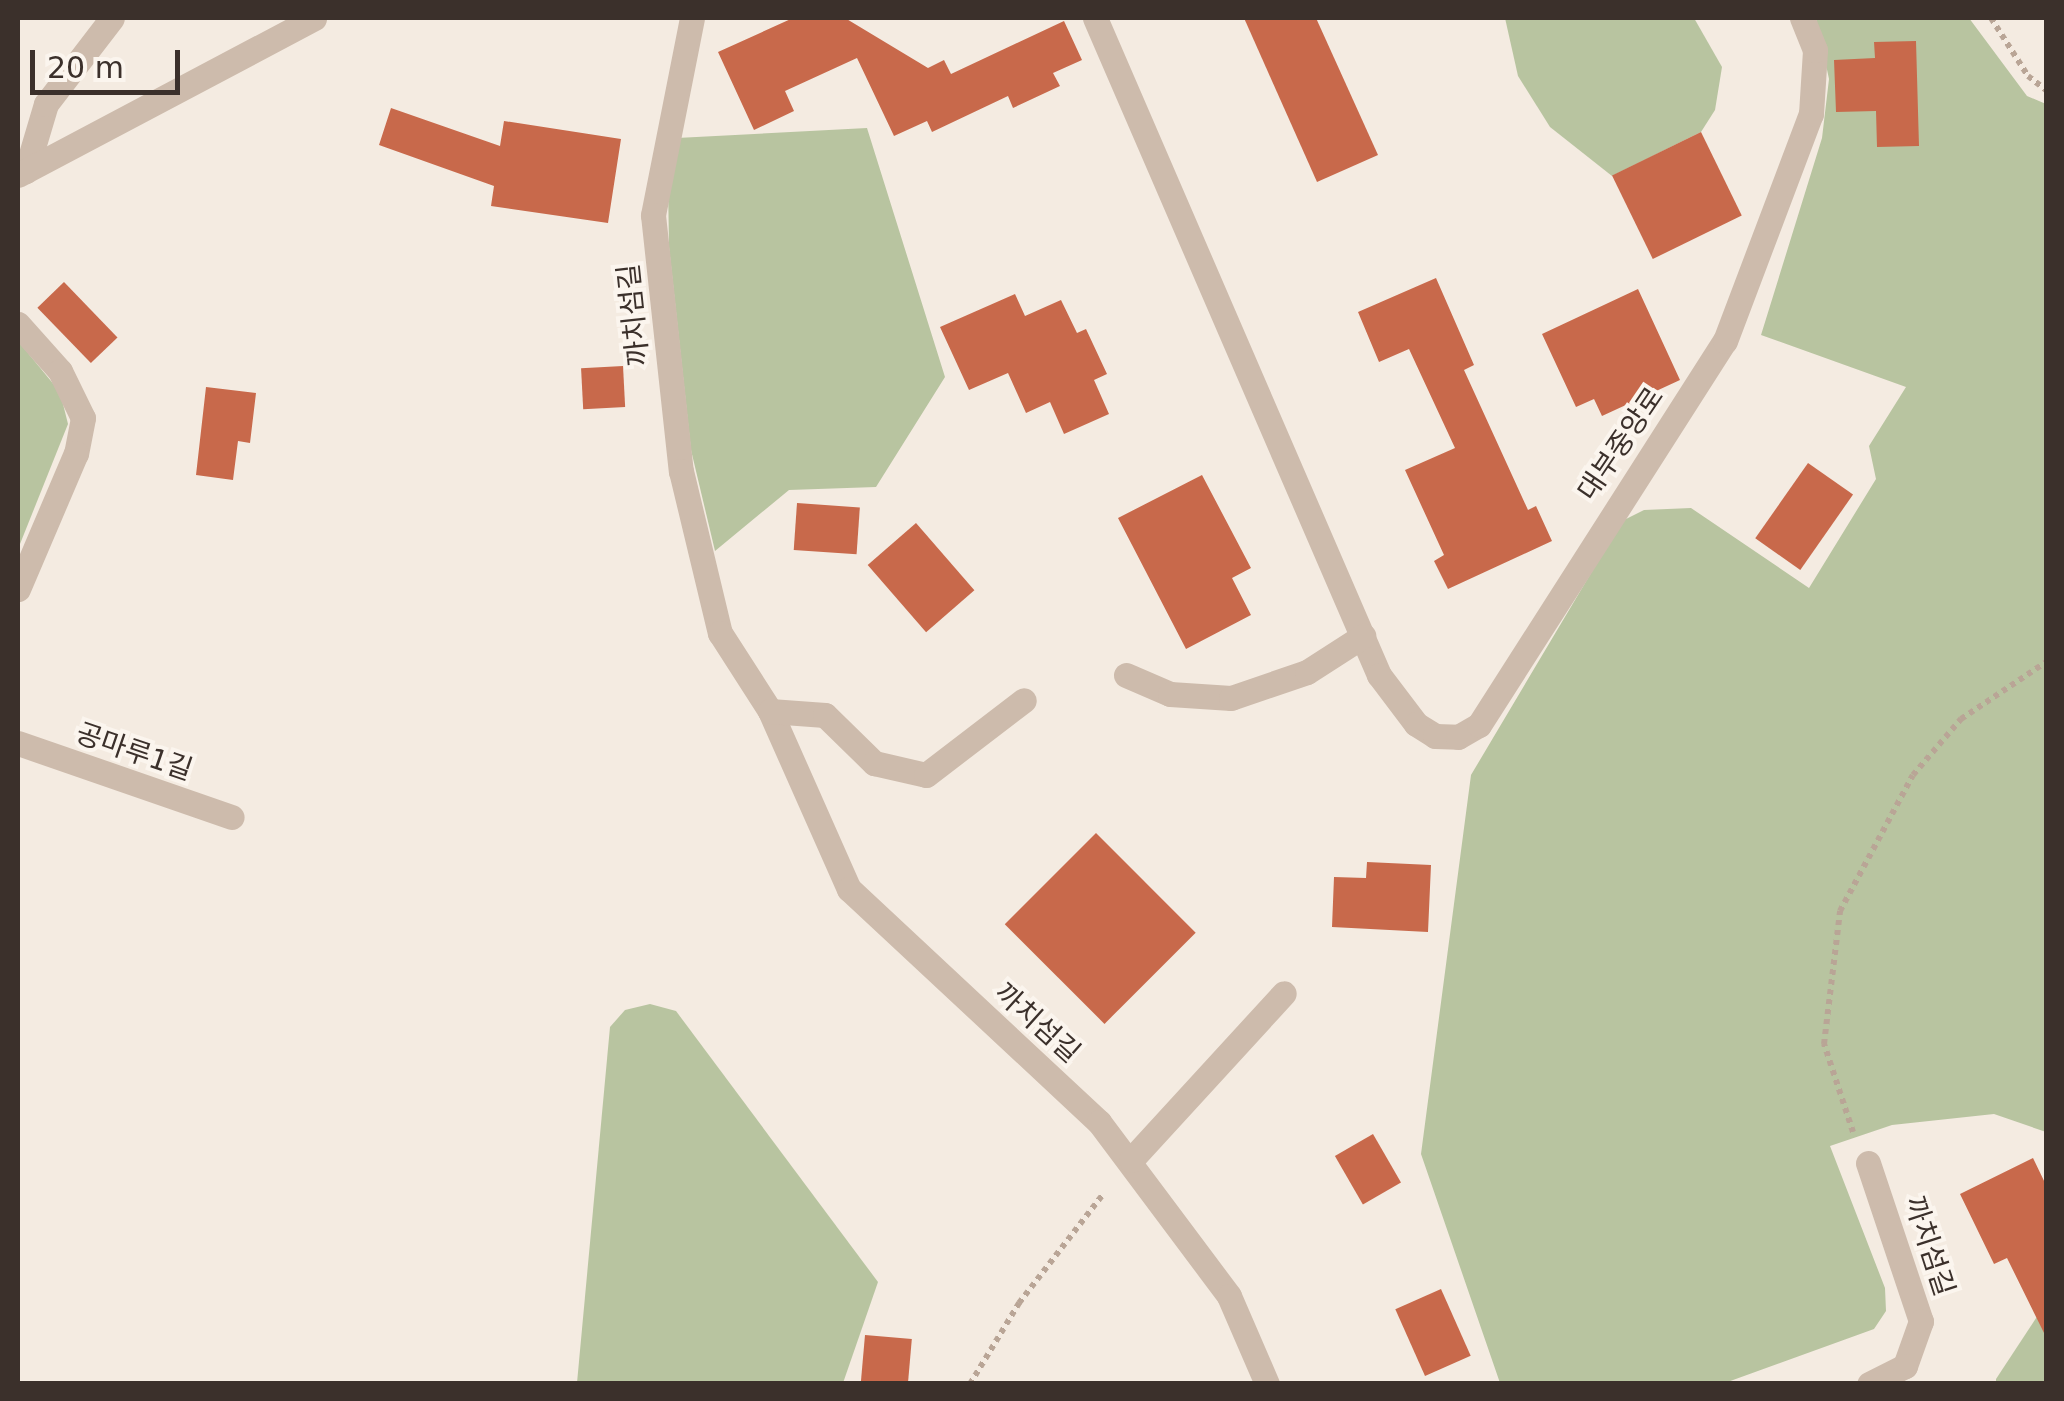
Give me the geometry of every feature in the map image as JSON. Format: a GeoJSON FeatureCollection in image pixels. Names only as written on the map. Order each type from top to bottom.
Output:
{"type":"FeatureCollection","features":[{"type":"Feature","properties":{"kind":"street"},"geometry":{"type":"LineString","coordinates":[[22,173],[46,104],[112,18]]}},
{"type":"Feature","properties":{"kind":"street"},"geometry":{"type":"LineString","coordinates":[[22,173],[314,18]]}},
{"type":"Feature","properties":{"kind":"street","name":"까치섬길"},"geometry":{"type":"LineString","coordinates":[[692,18],[654,215],[681,472],[720,634],[770,711],[832,861],[872,919],[1042,1065],[1131,1160],[1229,1296],[1268,1384]]}},
{"type":"Feature","properties":{"kind":"street","name":"대부중앙로"},"geometry":{"type":"LineString","coordinates":[[1095,18],[1363,636],[1416,724],[1435,736],[1458,736],[1479,724],[1724,340],[1811,114],[1815,50],[1802,18]]}},
{"type":"Feature","properties":{"kind":"street"},"geometry":{"type":"LineString","coordinates":[[18,324],[60,371],[82,418],[76,453],[18,588]]}},
{"type":"Feature","properties":{"kind":"street"},"geometry":{"type":"LineString","coordinates":[[1126,675],[1170,694],[1231,698],[1307,672],[1363,636]]}},
{"type":"Feature","properties":{"kind":"street"},"geometry":{"type":"LineString","coordinates":[[770,711],[825,715],[874,762],[926,775],[1024,700]]}},
{"type":"Feature","properties":{"kind":"street","name":"공마루1길"},"geometry":{"type":"LineString","coordinates":[[18,743],[232,817]]}},
{"type":"Feature","properties":{"kind":"street"},"geometry":{"type":"LineString","coordinates":[[1131,1160],[1284,993]]}},
{"type":"Feature","properties":{"kind":"street","name":"까치섬길"},"geometry":{"type":"LineString","coordinates":[[1868,1162],[1921,1321],[1904,1366],[1869,1384]]}},
{"type":"Feature","properties":{"kind":"path"},"geometry":{"type":"LineString","coordinates":[[1991,18],[2028,76],[2046,90]]}},
{"type":"Feature","properties":{"kind":"path"},"geometry":{"type":"LineString","coordinates":[[1868,1162],[1824,1044],[1840,911],[1913,775],[1961,720],[2046,662]]}},
{"type":"Feature","properties":{"kind":"path"},"geometry":{"type":"LineString","coordinates":[[970,1384],[1019,1302],[1131,1160]]}},
{"type":"Feature","properties":{"kind":"green space"},"geometry":{"type":"Polygon","coordinates":[[[1505,18],[1694,18],[1722,67],[1715,110],[1701,132],[1612,176],[1550,127],[1518,76],[1505,18]]]}},
{"type":"Feature","properties":{"kind":"green space"},"geometry":{"type":"Polygon","coordinates":[[[1816,18],[1969,18],[2027,96],[2046,104],[2046,1132],[1994,1114],[1892,1125],[1830,1146],[1885,1288],[1886,1311],[1874,1329],[1722,1384],[1500,1383],[1421,1154],[1471,775],[1622,521],[1644,510],[1691,508],[1809,588],[1876,479],[1869,446],[1906,387],[1761,335],[1822,138],[1829,79],[1816,18]]]}},
{"type":"Feature","properties":{"kind":"green space"},"geometry":{"type":"Polygon","coordinates":[[[867,128],[945,377],[876,487],[789,490],[715,551],[691,450],[669,247],[668,182],[677,138],[867,128]]]}},
{"type":"Feature","properties":{"kind":"green space"},"geometry":{"type":"Polygon","coordinates":[[[18,341],[60,392],[68,424],[18,549],[18,341]]]}},
{"type":"Feature","properties":{"kind":"green space"},"geometry":{"type":"Polygon","coordinates":[[[650,1004],[676,1011],[878,1282],[843,1383],[577,1383],[610,1027],[625,1010],[650,1004]]]}},
{"type":"Feature","properties":{"kind":"green space"},"geometry":{"type":"Polygon","coordinates":[[[2046,1303],[2046,1383],[1996,1383],[1996,1379],[2046,1303]]]}},
{"type":"Feature","properties":{"kind":"building"},"geometry":{"type":"Polygon","coordinates":[[[793,18],[845,18],[928,68],[944,60],[951,74],[1064,21],[1082,60],[1053,73],[1060,86],[1013,108],[1008,96],[932,132],[927,121],[894,136],[857,58],[785,91],[794,111],[754,130],[718,52],[793,18]]]}},
{"type":"Feature","properties":{"kind":"building"},"geometry":{"type":"Polygon","coordinates":[[[1244,18],[1316,18],[1378,155],[1317,182],[1244,18]]]}},
{"type":"Feature","properties":{"kind":"building"},"geometry":{"type":"Polygon","coordinates":[[[1916,41],[1919,146],[1877,147],[1876,111],[1836,112],[1834,60],[1875,58],[1874,42],[1916,41]]]}},
{"type":"Feature","properties":{"kind":"building"},"geometry":{"type":"Polygon","coordinates":[[[391,108],[500,146],[504,121],[621,139],[608,223],[491,206],[494,186],[379,145],[391,108]]]}},
{"type":"Feature","properties":{"kind":"building"},"geometry":{"type":"Polygon","coordinates":[[[1701,132],[1742,216],[1653,259],[1612,175],[1701,132]]]}},
{"type":"Feature","properties":{"kind":"building"},"geometry":{"type":"Polygon","coordinates":[[[1436,278],[1474,365],[1464,370],[1528,510],[1536,506],[1552,541],[1448,589],[1434,561],[1444,555],[1405,470],[1455,448],[1409,349],[1379,362],[1358,312],[1436,278]]]}},
{"type":"Feature","properties":{"kind":"building"},"geometry":{"type":"Polygon","coordinates":[[[64,282],[117,337],[91,363],[37,308],[64,282]]]}},
{"type":"Feature","properties":{"kind":"building"},"geometry":{"type":"Polygon","coordinates":[[[1638,289],[1680,380],[1602,416],[1594,399],[1576,407],[1542,334],[1638,289]]]}},
{"type":"Feature","properties":{"kind":"building"},"geometry":{"type":"Polygon","coordinates":[[[1015,294],[1025,316],[1061,300],[1077,333],[1086,329],[1107,374],[1094,380],[1109,414],[1064,434],[1050,402],[1026,413],[1008,373],[969,390],[940,327],[1015,294]]]}},
{"type":"Feature","properties":{"kind":"building"},"geometry":{"type":"Polygon","coordinates":[[[623,366],[625,407],[583,409],[581,368],[623,366]]]}},
{"type":"Feature","properties":{"kind":"building"},"geometry":{"type":"Polygon","coordinates":[[[206,387],[256,393],[250,443],[238,441],[233,480],[196,475],[206,387]]]}},
{"type":"Feature","properties":{"kind":"building"},"geometry":{"type":"Polygon","coordinates":[[[1808,463],[1853,495],[1800,570],[1755,538],[1808,463]]]}},
{"type":"Feature","properties":{"kind":"building"},"geometry":{"type":"Polygon","coordinates":[[[1202,475],[1251,568],[1232,578],[1251,615],[1186,649],[1118,518],[1202,475]]]}},
{"type":"Feature","properties":{"kind":"building"},"geometry":{"type":"Polygon","coordinates":[[[797,503],[860,507],[857,554],[794,550],[797,503]]]}},
{"type":"Feature","properties":{"kind":"building"},"geometry":{"type":"Polygon","coordinates":[[[916,523],[974,590],[926,632],[868,565],[916,523]]]}},
{"type":"Feature","properties":{"kind":"building"},"geometry":{"type":"Polygon","coordinates":[[[1096,833],[1196,933],[1104,1024],[1005,924],[1096,833]]]}},
{"type":"Feature","properties":{"kind":"building"},"geometry":{"type":"Polygon","coordinates":[[[1367,862],[1431,865],[1428,932],[1332,927],[1334,877],[1366,878],[1367,862]]]}},
{"type":"Feature","properties":{"kind":"building"},"geometry":{"type":"Polygon","coordinates":[[[1373,1134],[1401,1182],[1363,1204],[1335,1156],[1373,1134]]]}},
{"type":"Feature","properties":{"kind":"building"},"geometry":{"type":"Polygon","coordinates":[[[2033,1158],[2046,1185],[2046,1337],[2007,1258],[1994,1264],[1960,1194],[2033,1158]]]}},
{"type":"Feature","properties":{"kind":"building"},"geometry":{"type":"Polygon","coordinates":[[[1441,1289],[1471,1356],[1425,1376],[1395,1309],[1441,1289]]]}},
{"type":"Feature","properties":{"kind":"building"},"geometry":{"type":"Polygon","coordinates":[[[865,1335],[912,1339],[908,1384],[861,1384],[865,1335]]]}}]}
